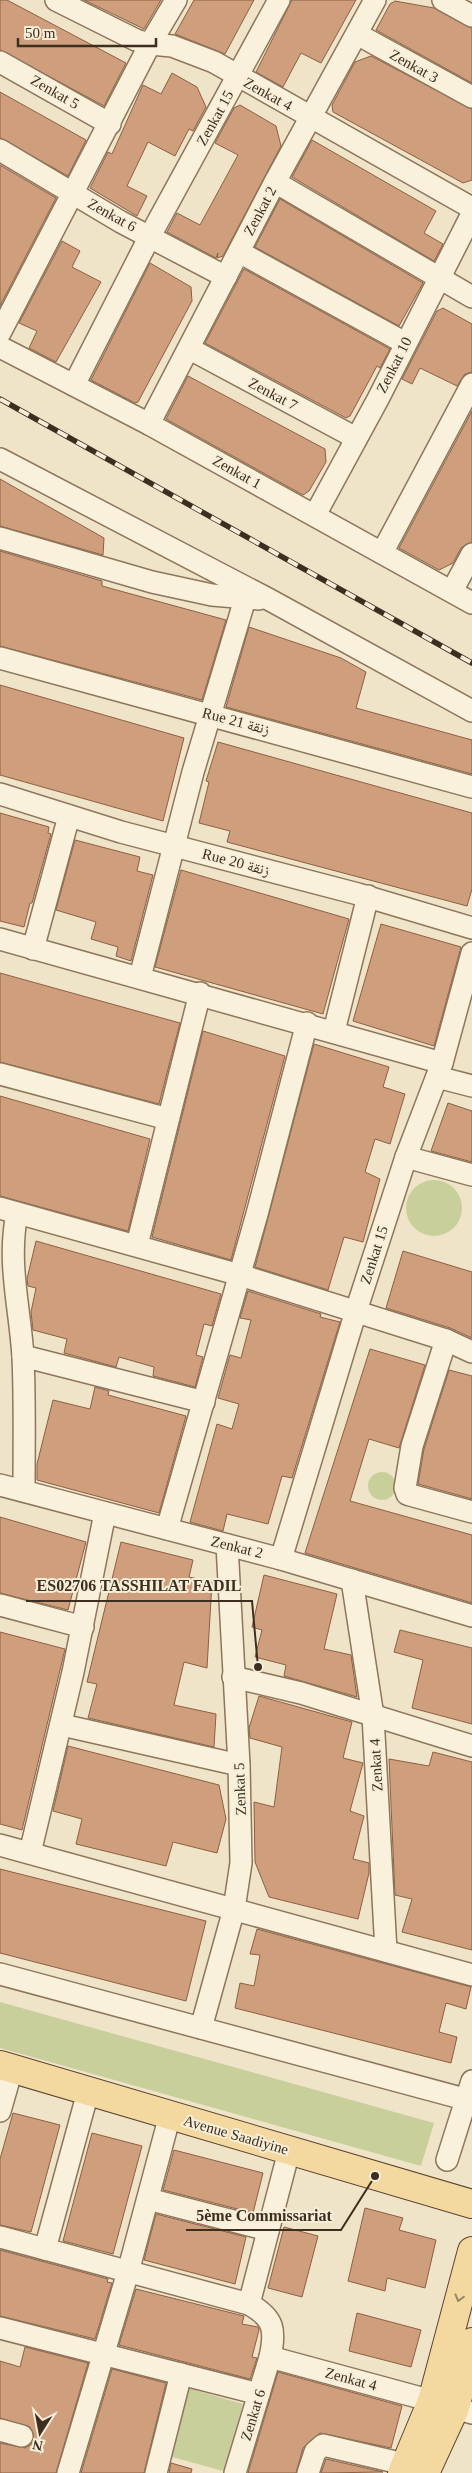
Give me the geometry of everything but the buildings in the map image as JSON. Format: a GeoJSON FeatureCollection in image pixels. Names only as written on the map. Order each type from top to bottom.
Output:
{"type":"FeatureCollection","features":[{"type":"Feature","properties":{"kind":"main road","name":"Avenue Saadiyine"},"geometry":{"type":"LineString","coordinates":[[6,2067],[472,2204]]}},
{"type":"Feature","properties":{"kind":"main road"},"geometry":{"type":"LineString","coordinates":[[453,2407],[472,2251]]}},
{"type":"Feature","properties":{"kind":"main road"},"geometry":{"type":"LineString","coordinates":[[410,2470],[453,2407],[472,2342]]}},
{"type":"Feature","properties":{"kind":"street","name":"Zenkat 4"},"geometry":{"type":"LineString","coordinates":[[56,0],[125,36],[150,44],[182,49],[214,62],[472,208]]}},
{"type":"Feature","properties":{"kind":"street"},"geometry":{"type":"LineString","coordinates":[[0,333],[150,44],[176,0]]}},
{"type":"Feature","properties":{"kind":"street","name":"Zenkat 15"},"geometry":{"type":"LineString","coordinates":[[74,385],[150,236],[279,0]]}},
{"type":"Feature","properties":{"kind":"street","name":"Zenkat 2"},"geometry":{"type":"LineString","coordinates":[[149,424],[275,182],[376,0]]}},
{"type":"Feature","properties":{"kind":"street"},"geometry":{"type":"LineString","coordinates":[[443,0],[472,16]]}},
{"type":"Feature","properties":{"kind":"street","name":"Zenkat 3"},"geometry":{"type":"LineString","coordinates":[[357,34],[472,97]]}},
{"type":"Feature","properties":{"kind":"street","name":"Zenkat 5"},"geometry":{"type":"LineString","coordinates":[[0,62],[110,124]]}},
{"type":"Feature","properties":{"kind":"street","name":"Zenkat 6"},"geometry":{"type":"LineString","coordinates":[[3,158],[226,276]]}},
{"type":"Feature","properties":{"kind":"street"},"geometry":{"type":"LineString","coordinates":[[275,182],[440,276],[472,297]]}},
{"type":"Feature","properties":{"kind":"street","name":"Zenkat 10"},"geometry":{"type":"LineString","coordinates":[[314,515],[472,214]]}},
{"type":"Feature","properties":{"kind":"street"},"geometry":{"type":"LineString","coordinates":[[239,252],[405,343]]}},
{"type":"Feature","properties":{"kind":"street","name":"Zenkat 1"},"geometry":{"type":"LineString","coordinates":[[0,347],[149,424],[472,603]]}},
{"type":"Feature","properties":{"kind":"street","name":"Zenkat 7"},"geometry":{"type":"LineString","coordinates":[[190,348],[356,438]]}},
{"type":"Feature","properties":{"kind":"street"},"geometry":{"type":"LineString","coordinates":[[382,553],[472,384]]}},
{"type":"Feature","properties":{"kind":"street"},"geometry":{"type":"LineString","coordinates":[[0,460],[270,600],[472,711]]}},
{"type":"Feature","properties":{"kind":"street"},"geometry":{"type":"LineString","coordinates":[[0,538],[152,582],[212,595],[270,600]]}},
{"type":"Feature","properties":{"kind":"street"},"geometry":{"type":"LineString","coordinates":[[452,591],[472,554]]}},
{"type":"Feature","properties":{"kind":"street"},"geometry":{"type":"LineString","coordinates":[[140,977],[173,846],[245,599]]}},
{"type":"Feature","properties":{"kind":"street","name":"Rue 21 زنقة"},"geometry":{"type":"LineString","coordinates":[[0,658],[472,787]]}},
{"type":"Feature","properties":{"kind":"street","name":"Rue 20 زنقة"},"geometry":{"type":"LineString","coordinates":[[0,794],[173,846],[368,896],[472,928]]}},
{"type":"Feature","properties":{"kind":"street"},"geometry":{"type":"LineString","coordinates":[[33,949],[69,816]]}},
{"type":"Feature","properties":{"kind":"street"},"geometry":{"type":"LineString","coordinates":[[334,1031],[368,896]]}},
{"type":"Feature","properties":{"kind":"street"},"geometry":{"type":"LineString","coordinates":[[0,939],[334,1031],[439,1070],[472,1086]]}},
{"type":"Feature","properties":{"kind":"street","name":"Zenkat 15"},"geometry":{"type":"LineString","coordinates":[[282,1559],[356,1311],[406,1157],[439,1070],[472,954]]}},
{"type":"Feature","properties":{"kind":"street"},"geometry":{"type":"LineString","coordinates":[[137,1245],[200,993]]}},
{"type":"Feature","properties":{"kind":"street"},"geometry":{"type":"LineString","coordinates":[[167,1529],[240,1275],[307,1023]]}},
{"type":"Feature","properties":{"kind":"street"},"geometry":{"type":"LineString","coordinates":[[0,1074],[168,1119]]}},
{"type":"Feature","properties":{"kind":"street"},"geometry":{"type":"LineString","coordinates":[[406,1157],[472,1175]]}},
{"type":"Feature","properties":{"kind":"street"},"geometry":{"type":"LineString","coordinates":[[24,1490],[23,1356],[8,1210],[240,1275],[446,1340],[472,1352]]}},
{"type":"Feature","properties":{"kind":"street"},"geometry":{"type":"LineString","coordinates":[[446,1340],[412,1446],[404,1488],[407,1494],[472,1512]]}},
{"type":"Feature","properties":{"kind":"street"},"geometry":{"type":"LineString","coordinates":[[23,1356],[204,1402]]}},
{"type":"Feature","properties":{"kind":"street","name":"Zenkat 2"},"geometry":{"type":"LineString","coordinates":[[0,1485],[282,1559],[472,1616]]}},
{"type":"Feature","properties":{"kind":"street"},"geometry":{"type":"LineString","coordinates":[[30,1853],[62,1724],[105,1513]]}},
{"type":"Feature","properties":{"kind":"street","name":"Zenkat 5"},"geometry":{"type":"LineString","coordinates":[[201,2028],[234,1909],[241,1863],[239,1765],[232,1677],[226,1545]]}},
{"type":"Feature","properties":{"kind":"street","name":"Zenkat 4"},"geometry":{"type":"LineString","coordinates":[[352,1580],[373,1716],[386,1951]]}},
{"type":"Feature","properties":{"kind":"street"},"geometry":{"type":"LineString","coordinates":[[0,1605],[83,1627]]}},
{"type":"Feature","properties":{"kind":"street"},"geometry":{"type":"LineString","coordinates":[[232,1677],[302,1693],[472,1746]]}},
{"type":"Feature","properties":{"kind":"street"},"geometry":{"type":"LineString","coordinates":[[62,1724],[239,1765]]}},
{"type":"Feature","properties":{"kind":"street"},"geometry":{"type":"LineString","coordinates":[[0,1845],[472,1975]]}},
{"type":"Feature","properties":{"kind":"street"},"geometry":{"type":"LineString","coordinates":[[0,1974],[201,2028],[470,2094],[447,2160]]}},
{"type":"Feature","properties":{"kind":"street"},"geometry":{"type":"LineString","coordinates":[[0,2111],[6,2067]]}},
{"type":"Feature","properties":{"kind":"street"},"geometry":{"type":"LineString","coordinates":[[45,2248],[88,2092]]}},
{"type":"Feature","properties":{"kind":"street"},"geometry":{"type":"LineString","coordinates":[[68,2473],[128,2272],[170,2115]]}},
{"type":"Feature","properties":{"kind":"street"},"geometry":{"type":"LineString","coordinates":[[0,2237],[249,2304],[290,2151]]}},
{"type":"Feature","properties":{"kind":"street"},"geometry":{"type":"LineString","coordinates":[[148,2199],[268,2230]]}},
{"type":"Feature","properties":{"kind":"street","name":"Zenkat 6"},"geometry":{"type":"LineString","coordinates":[[235,2473],[270,2357],[274,2337],[271,2324],[262,2312],[249,2304]]}},
{"type":"Feature","properties":{"kind":"street"},"geometry":{"type":"LineString","coordinates":[[0,2328],[259,2394]]}},
{"type":"Feature","properties":{"kind":"street","name":"Zenkat 4"},"geometry":{"type":"LineString","coordinates":[[270,2357],[453,2407]]}},
{"type":"Feature","properties":{"kind":"street"},"geometry":{"type":"LineString","coordinates":[[156,2473],[181,2374]]}},
{"type":"Feature","properties":{"kind":"street"},"geometry":{"type":"LineString","coordinates":[[0,2430],[22,2436]]}},
{"type":"Feature","properties":{"kind":"street"},"geometry":{"type":"LineString","coordinates":[[308,2473],[315,2452],[322,2444],[410,2470]]}},
{"type":"Feature","properties":{"kind":"green space"},"geometry":{"type":"Polygon","coordinates":[[[428,1180],[440,1180],[450,1184],[458,1192],[462,1208],[458,1224],[450,1232],[440,1236],[428,1236],[418,1232],[410,1224],[406,1214],[406,1202],[410,1192],[418,1184],[428,1180]]]}},
{"type":"Feature","properties":{"kind":"green space"},"geometry":{"type":"Polygon","coordinates":[[[382,1472],[392,1476],[396,1486],[392,1496],[382,1500],[372,1496],[368,1486],[372,1476],[382,1472]]]}},
{"type":"Feature","properties":{"kind":"green space"},"geometry":{"type":"Polygon","coordinates":[[[0,2002],[434,2123],[421,2166],[0,2048],[0,2002]]]}},
{"type":"Feature","properties":{"kind":"green space"},"geometry":{"type":"Polygon","coordinates":[[[184,2387],[243,2404],[223,2471],[165,2455],[184,2387]]]}},
{"type":"Feature","properties":{"kind":"railway"},"geometry":{"type":"LineString","coordinates":[[0,399],[472,663]]}},
{"type":"Feature","properties":{"kind":"place","name":"ES02706 TASSHILAT FADIL"},"geometry":{"type":"Point","coordinates":[258,1667]}},
{"type":"Feature","properties":{"kind":"place","name":"5ème Commissariat"},"geometry":{"type":"Point","coordinates":[375,2176]}}]}
